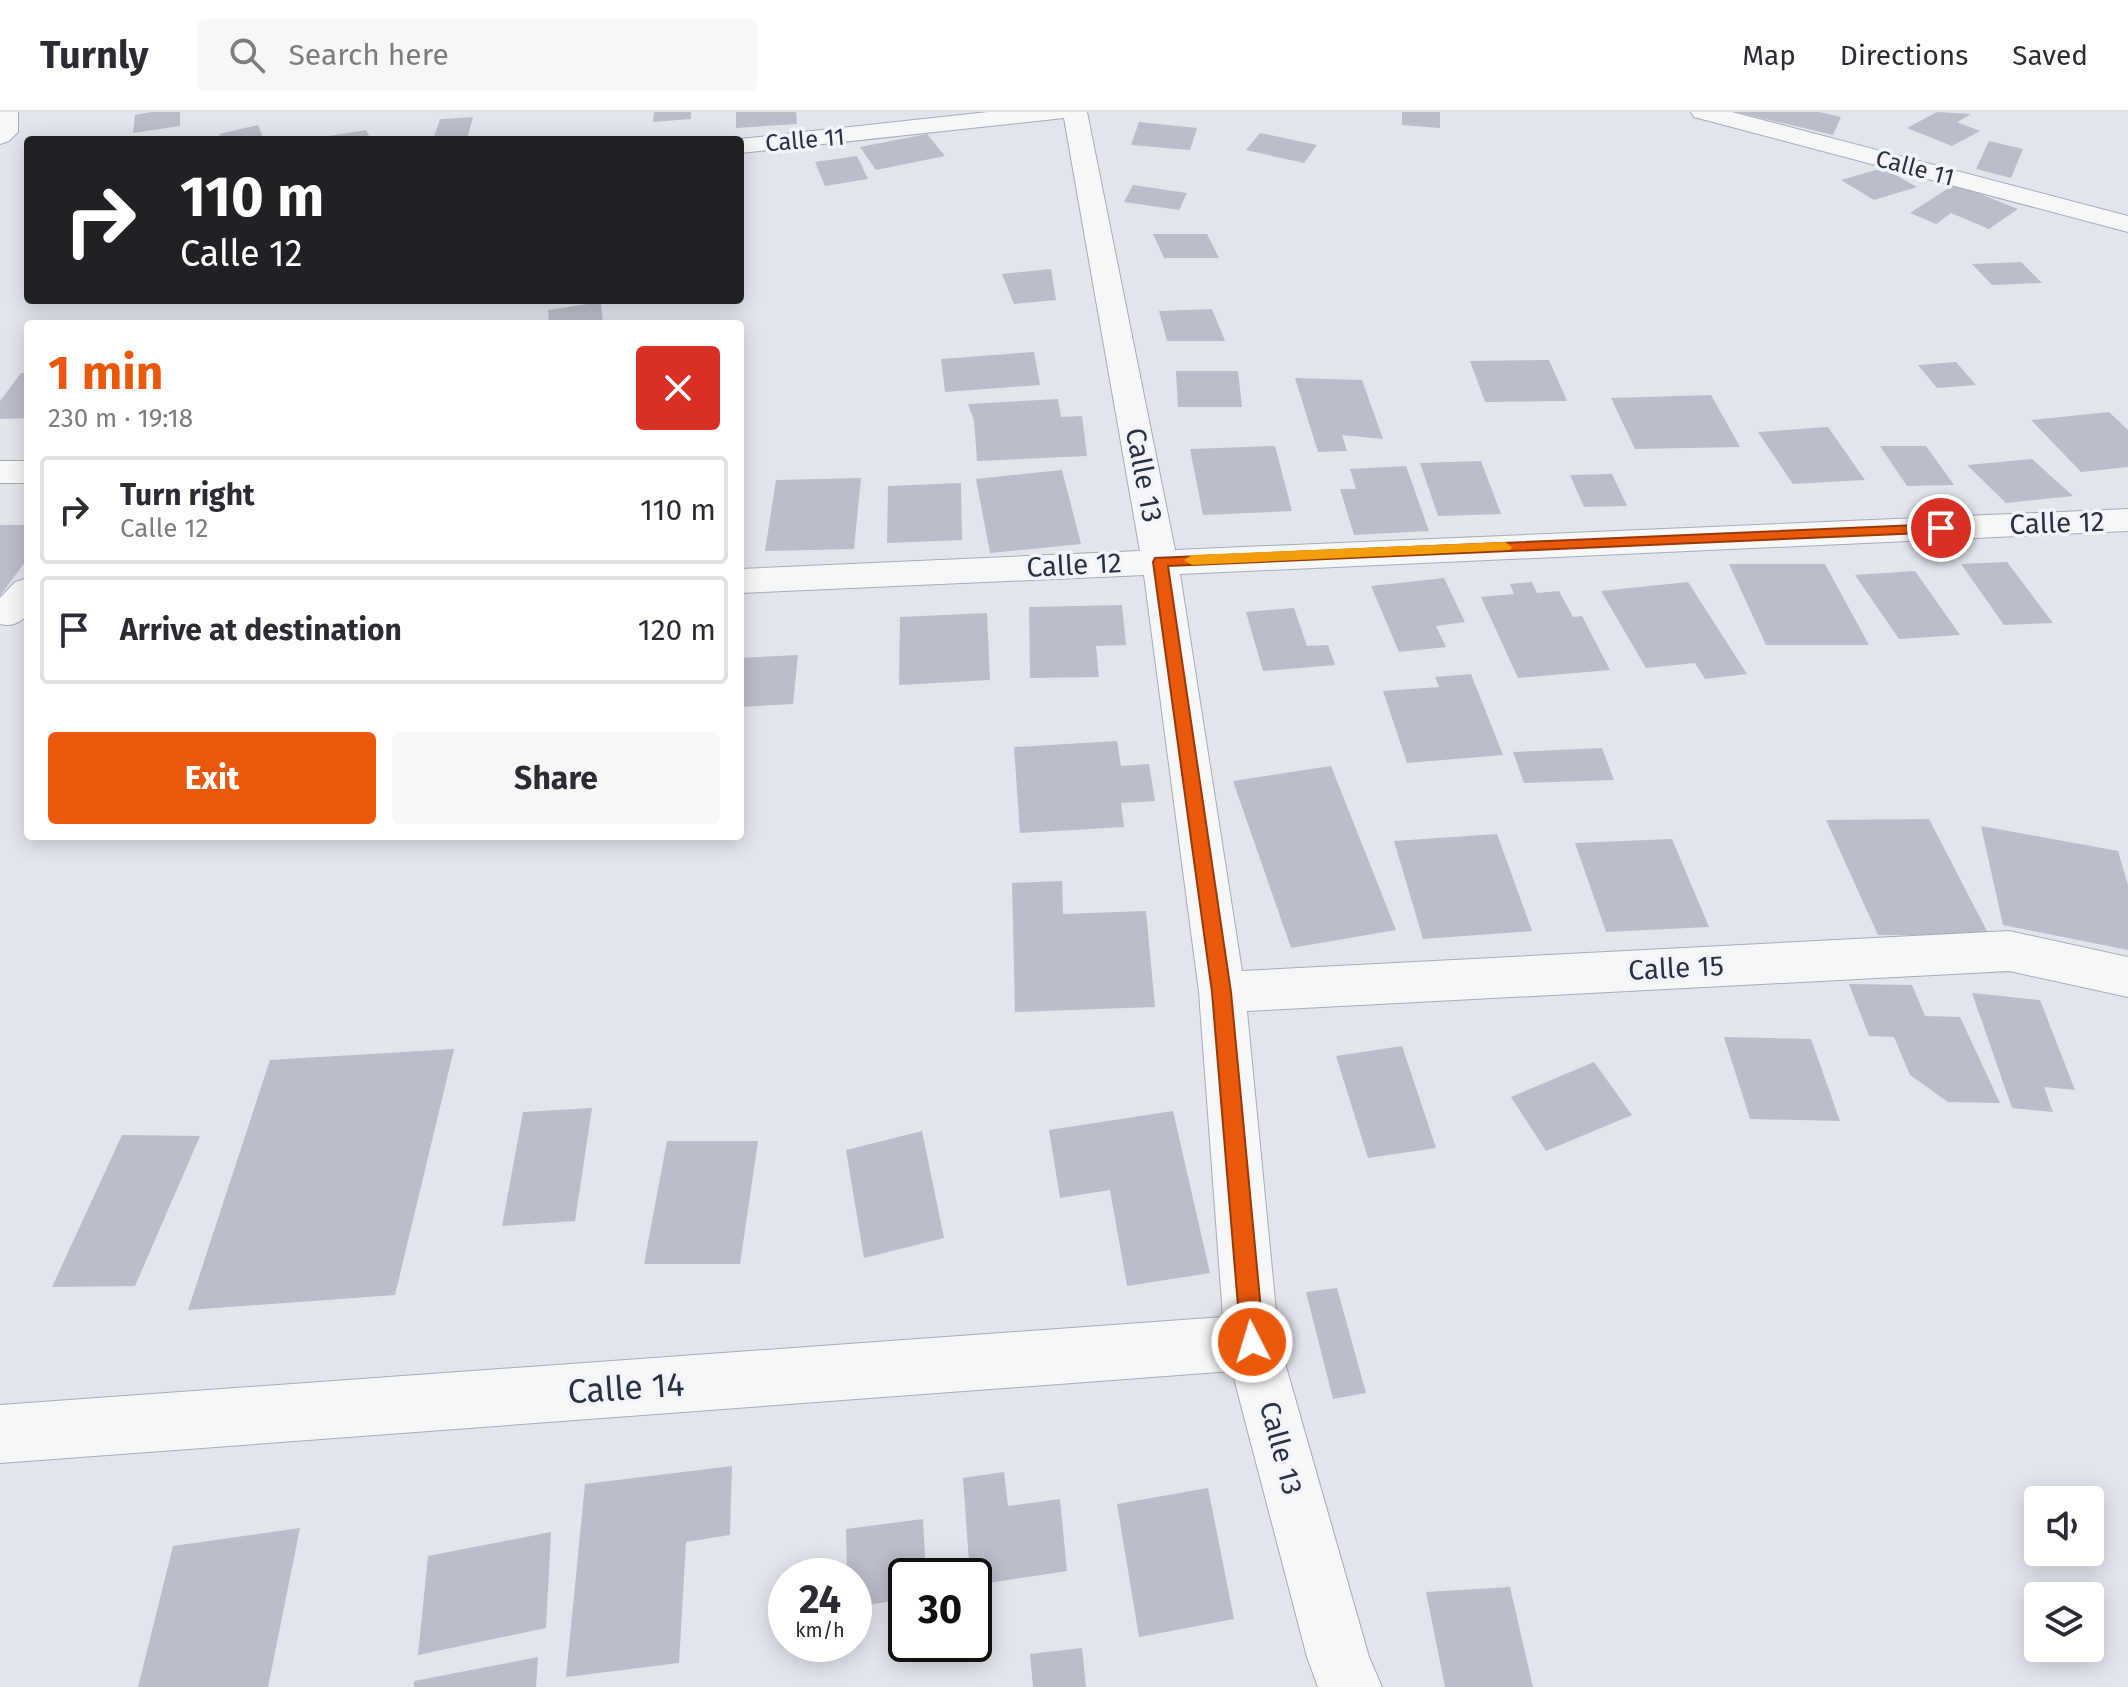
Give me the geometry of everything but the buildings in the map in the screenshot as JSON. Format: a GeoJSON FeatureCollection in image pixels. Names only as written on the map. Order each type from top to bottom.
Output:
{"type":"FeatureCollection","features":[{"type":"Feature","properties":{"kind":"street"},"geometry":{"type":"LineString","coordinates":[[0,136],[5,132],[6,112]]}},
{"type":"Feature","properties":{"kind":"street","name":"Calle 11"},"geometry":{"type":"LineString","coordinates":[[744,145],[1060,112]]}},
{"type":"Feature","properties":{"kind":"street","name":"Calle 13"},"geometry":{"type":"LineString","coordinates":[[1075,112],[1160,562],[1222,992],[1252,1342],[1338,1657],[1350,1687]]}},
{"type":"Feature","properties":{"kind":"street","name":"Calle 11"},"geometry":{"type":"LineString","coordinates":[[1703,112],[2128,224]]}},
{"type":"Feature","properties":{"kind":"street"},"geometry":{"type":"LineString","coordinates":[[0,472],[24,472]]}},
{"type":"Feature","properties":{"kind":"street","name":"Calle 12"},"geometry":{"type":"LineString","coordinates":[[744,581],[2128,520]]}},
{"type":"Feature","properties":{"kind":"street","name":"Calle 15"},"geometry":{"type":"LineString","coordinates":[[1222,992],[2009,951],[2128,977]]}},
{"type":"Feature","properties":{"kind":"street","name":"Calle 14"},"geometry":{"type":"LineString","coordinates":[[0,1434],[1252,1342]]}},
{"type":"Feature","properties":{"kind":"slow traffic"},"geometry":{"type":"LineString","coordinates":[[1192,560],[1505,547]]}},
{"type":"Feature","properties":{"kind":"route"},"geometry":{"type":"LineString","coordinates":[[1252,1342],[1222,992],[1160,562],[1941,528]]}}]}
